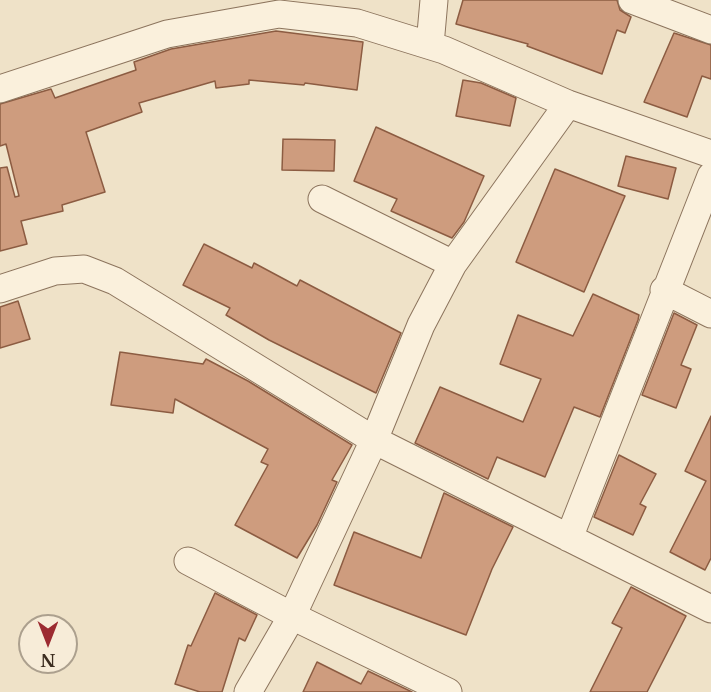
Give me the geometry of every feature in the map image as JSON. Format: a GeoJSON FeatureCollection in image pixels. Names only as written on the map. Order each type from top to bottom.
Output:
{"type":"FeatureCollection","features":[{"type":"Feature","properties":{"kind":"street"},"geometry":{"type":"LineString","coordinates":[[430,45],[434,0]]}},
{"type":"Feature","properties":{"kind":"street"},"geometry":{"type":"LineString","coordinates":[[632,0],[711,30]]}},
{"type":"Feature","properties":{"kind":"street"},"geometry":{"type":"LineString","coordinates":[[0,89],[167,34],[279,14],[357,22],[430,45],[568,104],[711,154]]}},
{"type":"Feature","properties":{"kind":"street"},"geometry":{"type":"LineString","coordinates":[[248,692],[292,616],[374,440],[422,325],[453,264],[568,104]]}},
{"type":"Feature","properties":{"kind":"street"},"geometry":{"type":"LineString","coordinates":[[569,538],[664,290],[711,176]]}},
{"type":"Feature","properties":{"kind":"street"},"geometry":{"type":"LineString","coordinates":[[322,199],[453,264]]}},
{"type":"Feature","properties":{"kind":"street"},"geometry":{"type":"LineString","coordinates":[[0,289],[55,271],[84,269],[115,281],[374,440],[711,609]]}},
{"type":"Feature","properties":{"kind":"street"},"geometry":{"type":"LineString","coordinates":[[664,290],[711,314]]}},
{"type":"Feature","properties":{"kind":"street"},"geometry":{"type":"LineString","coordinates":[[188,561],[292,616],[448,692]]}},
{"type":"Feature","properties":{"kind":"building"},"geometry":{"type":"Polygon","coordinates":[[[463,0],[617,0],[620,10],[631,17],[625,33],[617,30],[602,74],[527,46],[528,44],[456,24],[463,0]]]}},
{"type":"Feature","properties":{"kind":"building"},"geometry":{"type":"Polygon","coordinates":[[[276,31],[363,42],[357,90],[305,83],[304,85],[249,80],[249,84],[216,88],[215,81],[139,103],[142,112],[86,132],[105,192],[62,205],[63,211],[21,221],[27,244],[0,251],[0,168],[7,167],[15,197],[19,196],[6,144],[0,146],[0,104],[51,89],[55,98],[136,70],[134,62],[171,49],[276,31]]]}},
{"type":"Feature","properties":{"kind":"building"},"geometry":{"type":"Polygon","coordinates":[[[674,33],[711,45],[711,79],[702,76],[687,117],[644,102],[674,33]]]}},
{"type":"Feature","properties":{"kind":"building"},"geometry":{"type":"Polygon","coordinates":[[[463,80],[481,83],[516,98],[510,126],[456,116],[463,80]]]}},
{"type":"Feature","properties":{"kind":"building"},"geometry":{"type":"Polygon","coordinates":[[[376,127],[484,176],[464,222],[452,238],[391,211],[397,199],[354,181],[376,127]]]}},
{"type":"Feature","properties":{"kind":"building"},"geometry":{"type":"Polygon","coordinates":[[[283,139],[335,140],[334,171],[282,170],[283,139]]]}},
{"type":"Feature","properties":{"kind":"building"},"geometry":{"type":"Polygon","coordinates":[[[626,156],[676,168],[668,199],[618,186],[626,156]]]}},
{"type":"Feature","properties":{"kind":"building"},"geometry":{"type":"Polygon","coordinates":[[[555,169],[625,196],[584,292],[516,262],[555,169]]]}},
{"type":"Feature","properties":{"kind":"building"},"geometry":{"type":"Polygon","coordinates":[[[204,244],[252,268],[254,263],[297,286],[300,280],[401,333],[376,393],[269,340],[226,315],[230,308],[183,285],[204,244]]]}},
{"type":"Feature","properties":{"kind":"building"},"geometry":{"type":"Polygon","coordinates":[[[593,294],[639,315],[638,320],[600,417],[574,407],[545,477],[497,457],[488,479],[415,443],[440,387],[523,422],[541,379],[500,364],[518,315],[573,336],[593,294]]]}},
{"type":"Feature","properties":{"kind":"building"},"geometry":{"type":"Polygon","coordinates":[[[18,301],[30,339],[0,348],[0,307],[18,301]]]}},
{"type":"Feature","properties":{"kind":"building"},"geometry":{"type":"Polygon","coordinates":[[[674,313],[697,325],[681,365],[691,369],[676,408],[642,395],[674,313]]]}},
{"type":"Feature","properties":{"kind":"building"},"geometry":{"type":"Polygon","coordinates":[[[120,352],[203,364],[206,359],[248,381],[352,445],[332,480],[337,482],[317,525],[297,558],[235,525],[268,465],[261,462],[268,449],[175,399],[173,413],[111,405],[120,352]]]}},
{"type":"Feature","properties":{"kind":"building"},"geometry":{"type":"Polygon","coordinates":[[[711,416],[711,558],[705,570],[670,552],[706,481],[685,471],[711,416]]]}},
{"type":"Feature","properties":{"kind":"building"},"geometry":{"type":"Polygon","coordinates":[[[619,455],[656,474],[640,504],[646,507],[633,535],[594,517],[619,455]]]}},
{"type":"Feature","properties":{"kind":"building"},"geometry":{"type":"Polygon","coordinates":[[[444,493],[513,527],[492,569],[466,635],[334,585],[354,532],[421,558],[444,493]]]}},
{"type":"Feature","properties":{"kind":"building"},"geometry":{"type":"Polygon","coordinates":[[[631,587],[686,616],[647,692],[590,692],[622,628],[612,623],[631,587]]]}},
{"type":"Feature","properties":{"kind":"building"},"geometry":{"type":"Polygon","coordinates":[[[215,593],[257,615],[245,641],[239,638],[222,692],[200,692],[175,684],[188,645],[191,646],[215,593]]]}},
{"type":"Feature","properties":{"kind":"building"},"geometry":{"type":"Polygon","coordinates":[[[317,662],[361,684],[368,671],[412,692],[303,692],[317,662]]]}}]}
